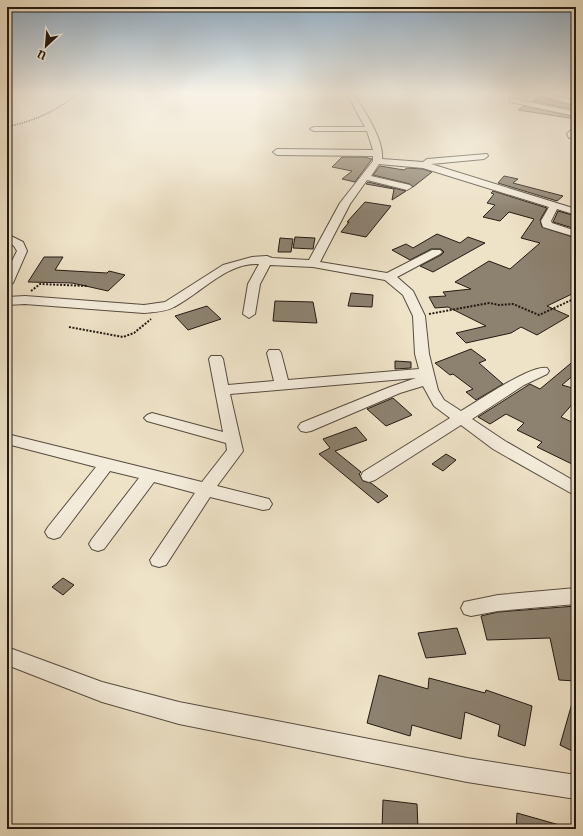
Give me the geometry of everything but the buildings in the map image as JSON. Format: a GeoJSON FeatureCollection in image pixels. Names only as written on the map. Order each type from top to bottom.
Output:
{"type":"FeatureCollection","features":[{"type":"Feature","properties":{"kind":"street"},"geometry":{"type":"LineString","coordinates":[[313,264],[345,203],[378,157],[371,133]]}},
{"type":"Feature","properties":{"kind":"street"},"geometry":{"type":"LineString","coordinates":[[277,152],[335,148],[416,164],[452,173],[576,212]]}},
{"type":"Feature","properties":{"kind":"street"},"geometry":{"type":"LineString","coordinates":[[416,164],[484,156]]}},
{"type":"Feature","properties":{"kind":"street"},"geometry":{"type":"LineString","coordinates":[[365,177],[407,187]]}},
{"type":"Feature","properties":{"kind":"street"},"geometry":{"type":"LineString","coordinates":[[554,205],[546,221],[547,225],[576,234]]}},
{"type":"Feature","properties":{"kind":"street"},"geometry":{"type":"LineString","coordinates":[[7,237],[19,244],[22,251],[7,283]]}},
{"type":"Feature","properties":{"kind":"street"},"geometry":{"type":"LineString","coordinates":[[389,277],[436,252]]}},
{"type":"Feature","properties":{"kind":"street"},"geometry":{"type":"LineString","coordinates":[[249,314],[254,284],[266,259]]}},
{"type":"Feature","properties":{"kind":"street"},"geometry":{"type":"LineString","coordinates":[[7,301],[25,300],[144,309],[159,308],[177,301],[227,267],[240,262],[266,259],[313,264],[389,277],[403,286],[409,294],[419,316],[422,354],[427,376],[434,397],[439,403],[499,445],[576,490]]}},
{"type":"Feature","properties":{"kind":"street"},"geometry":{"type":"LineString","coordinates":[[274,353],[282,385]]}},
{"type":"Feature","properties":{"kind":"street"},"geometry":{"type":"LineString","coordinates":[[159,560],[206,489],[235,451],[216,359]]}},
{"type":"Feature","properties":{"kind":"street"},"geometry":{"type":"LineString","coordinates":[[369,476],[519,382],[542,371]]}},
{"type":"Feature","properties":{"kind":"street"},"geometry":{"type":"LineString","coordinates":[[222,390],[427,376]]}},
{"type":"Feature","properties":{"kind":"street"},"geometry":{"type":"LineString","coordinates":[[306,427],[427,376]]}},
{"type":"Feature","properties":{"kind":"street"},"geometry":{"type":"LineString","coordinates":[[152,418],[233,440]]}},
{"type":"Feature","properties":{"kind":"street"},"geometry":{"type":"LineString","coordinates":[[7,439],[263,504]]}},
{"type":"Feature","properties":{"kind":"street"},"geometry":{"type":"LineString","coordinates":[[54,532],[107,464]]}},
{"type":"Feature","properties":{"kind":"street"},"geometry":{"type":"LineString","coordinates":[[98,544],[150,475]]}},
{"type":"Feature","properties":{"kind":"street"},"geometry":{"type":"LineString","coordinates":[[471,608],[576,596]]}},
{"type":"Feature","properties":{"kind":"street"},"geometry":{"type":"LineString","coordinates":[[7,657],[102,692],[179,713],[467,770],[576,787]]}},
{"type":"Feature","properties":{"kind":"path"},"geometry":{"type":"LineString","coordinates":[[25,300],[33,288],[40,284],[88,286]]}},
{"type":"Feature","properties":{"kind":"path"},"geometry":{"type":"LineString","coordinates":[[419,316],[489,302],[499,305],[513,304],[539,315],[576,298]]}},
{"type":"Feature","properties":{"kind":"path"},"geometry":{"type":"LineString","coordinates":[[69,327],[102,333],[114,337],[127,336],[151,318],[159,308]]}}]}
